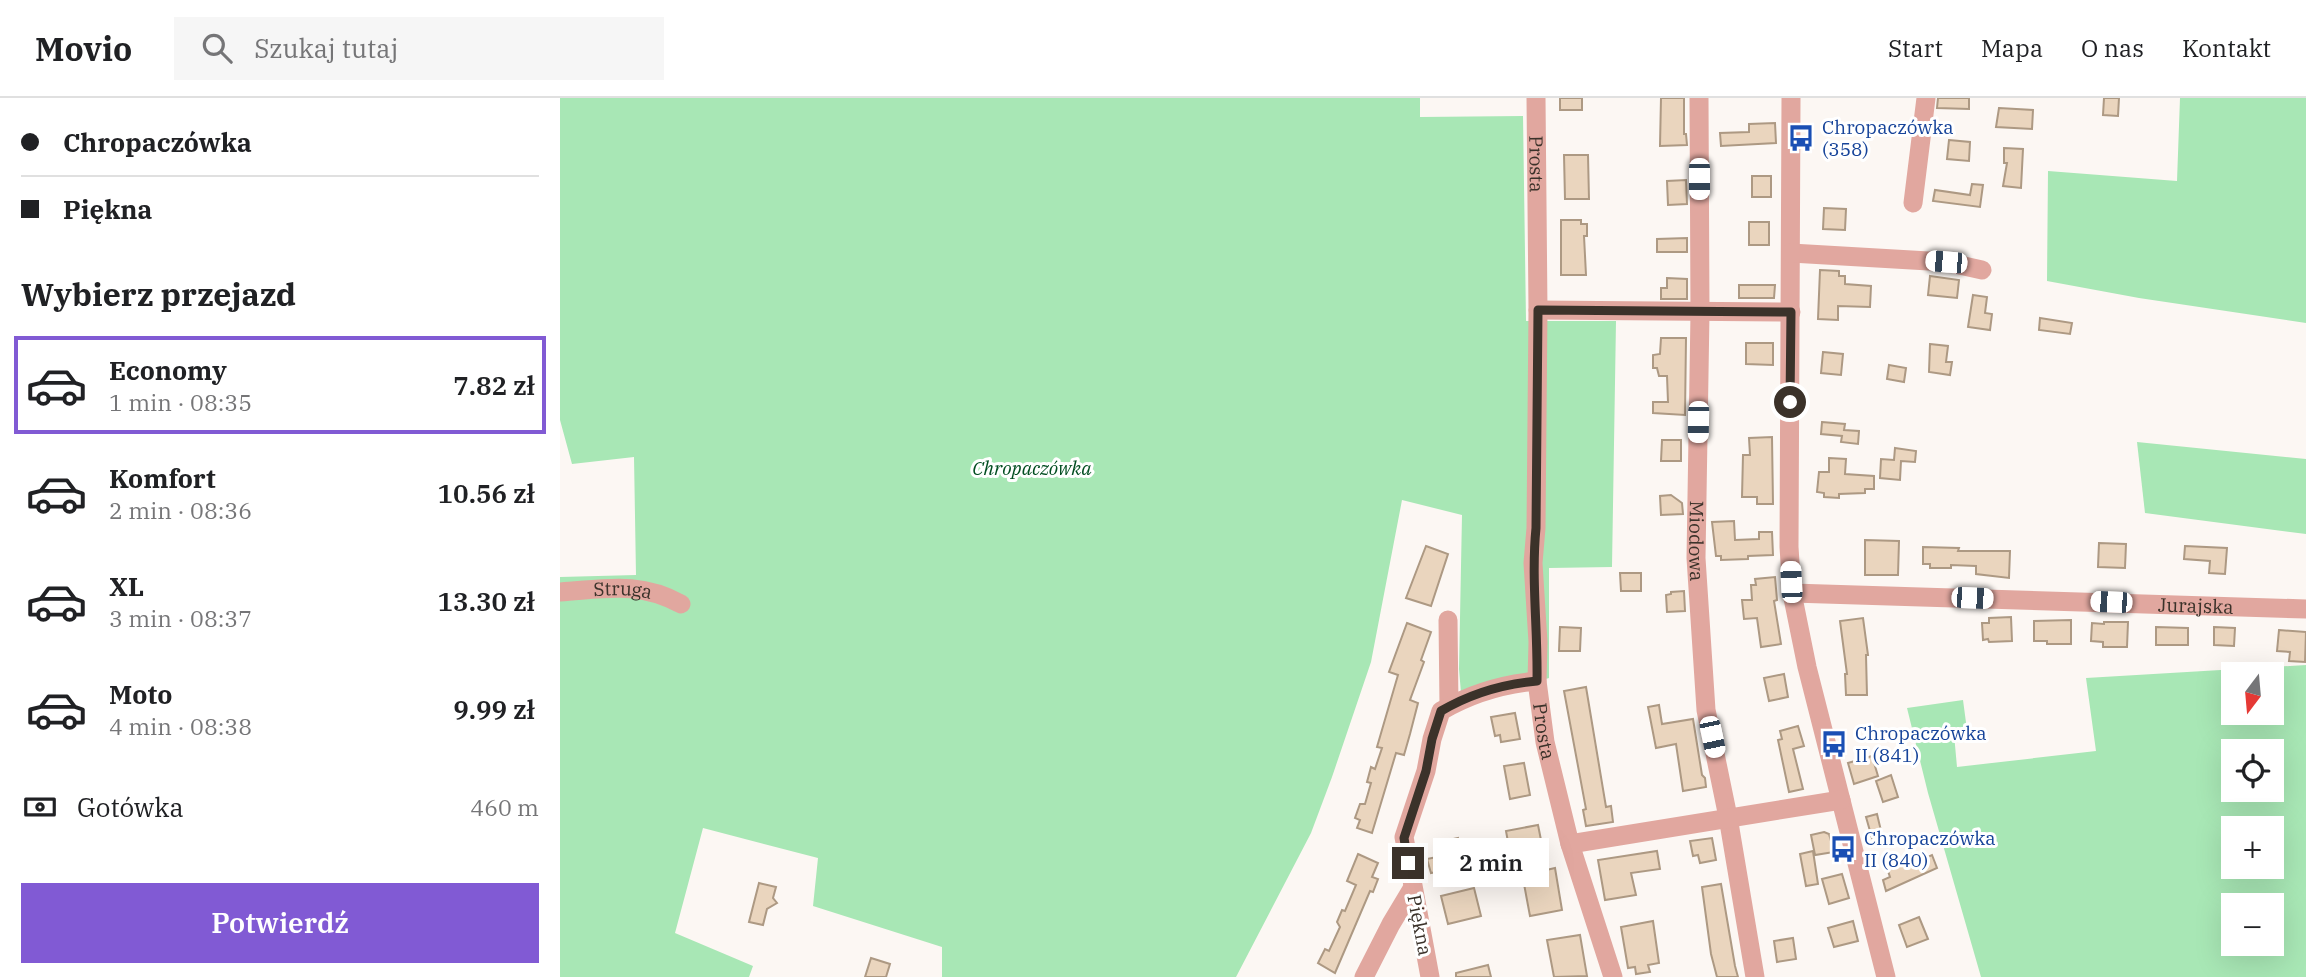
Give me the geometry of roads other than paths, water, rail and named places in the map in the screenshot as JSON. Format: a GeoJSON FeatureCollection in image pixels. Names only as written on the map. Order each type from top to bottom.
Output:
{"type":"FeatureCollection","features":[{"type":"Feature","properties":{"kind":"street","name":"Prosta"},"geometry":{"type":"LineString","coordinates":[[1536,98],[1538,310],[1536,528],[1533,563],[1538,642],[1537,681],[1545,742],[1570,844],[1612,977]]}},
{"type":"Feature","properties":{"kind":"street","name":"Miodowa"},"geometry":{"type":"LineString","coordinates":[[1699,98],[1700,313],[1696,558],[1706,710],[1728,817],[1755,977]]}},
{"type":"Feature","properties":{"kind":"street"},"geometry":{"type":"LineString","coordinates":[[1791,98],[1789,547],[1792,593],[1807,667],[1886,977]]}},
{"type":"Feature","properties":{"kind":"street"},"geometry":{"type":"LineString","coordinates":[[1913,203],[1926,98]]}},
{"type":"Feature","properties":{"kind":"street"},"geometry":{"type":"LineString","coordinates":[[1791,254],[1934,261],[1982,270]]}},
{"type":"Feature","properties":{"kind":"street"},"geometry":{"type":"LineString","coordinates":[[1538,310],[1791,312]]}},
{"type":"Feature","properties":{"kind":"street","name":"Struga"},"geometry":{"type":"LineString","coordinates":[[560,592],[639,588],[667,596],[681,604]]}},
{"type":"Feature","properties":{"kind":"street","name":"Jurajska"},"geometry":{"type":"LineString","coordinates":[[1792,593],[2306,609]]}},
{"type":"Feature","properties":{"kind":"street","name":"Piękna"},"geometry":{"type":"LineString","coordinates":[[1430,977],[1404,838],[1426,771],[1432,739],[1445,708],[1448,620]]}},
{"type":"Feature","properties":{"kind":"street"},"geometry":{"type":"LineString","coordinates":[[1445,708],[1462,698],[1513,683],[1537,681]]}},
{"type":"Feature","properties":{"kind":"street"},"geometry":{"type":"LineString","coordinates":[[1570,844],[1841,800]]}},
{"type":"Feature","properties":{"kind":"street"},"geometry":{"type":"LineString","coordinates":[[1364,977],[1412,889]]}},
{"type":"Feature","properties":{"kind":"place","name":"Chropaczówka (358)"},"geometry":{"type":"Point","coordinates":[1801,138]}},
{"type":"Feature","properties":{"kind":"place","name":"Chropaczówka II (841)"},"geometry":{"type":"Point","coordinates":[1834,744]}},
{"type":"Feature","properties":{"kind":"place","name":"Chropaczówka II (840)"},"geometry":{"type":"Point","coordinates":[1843,849]}},
{"type":"Feature","properties":{"kind":"park label","name":"Chropaczówka"},"geometry":{"type":"Point","coordinates":[1032,468]}}]}
